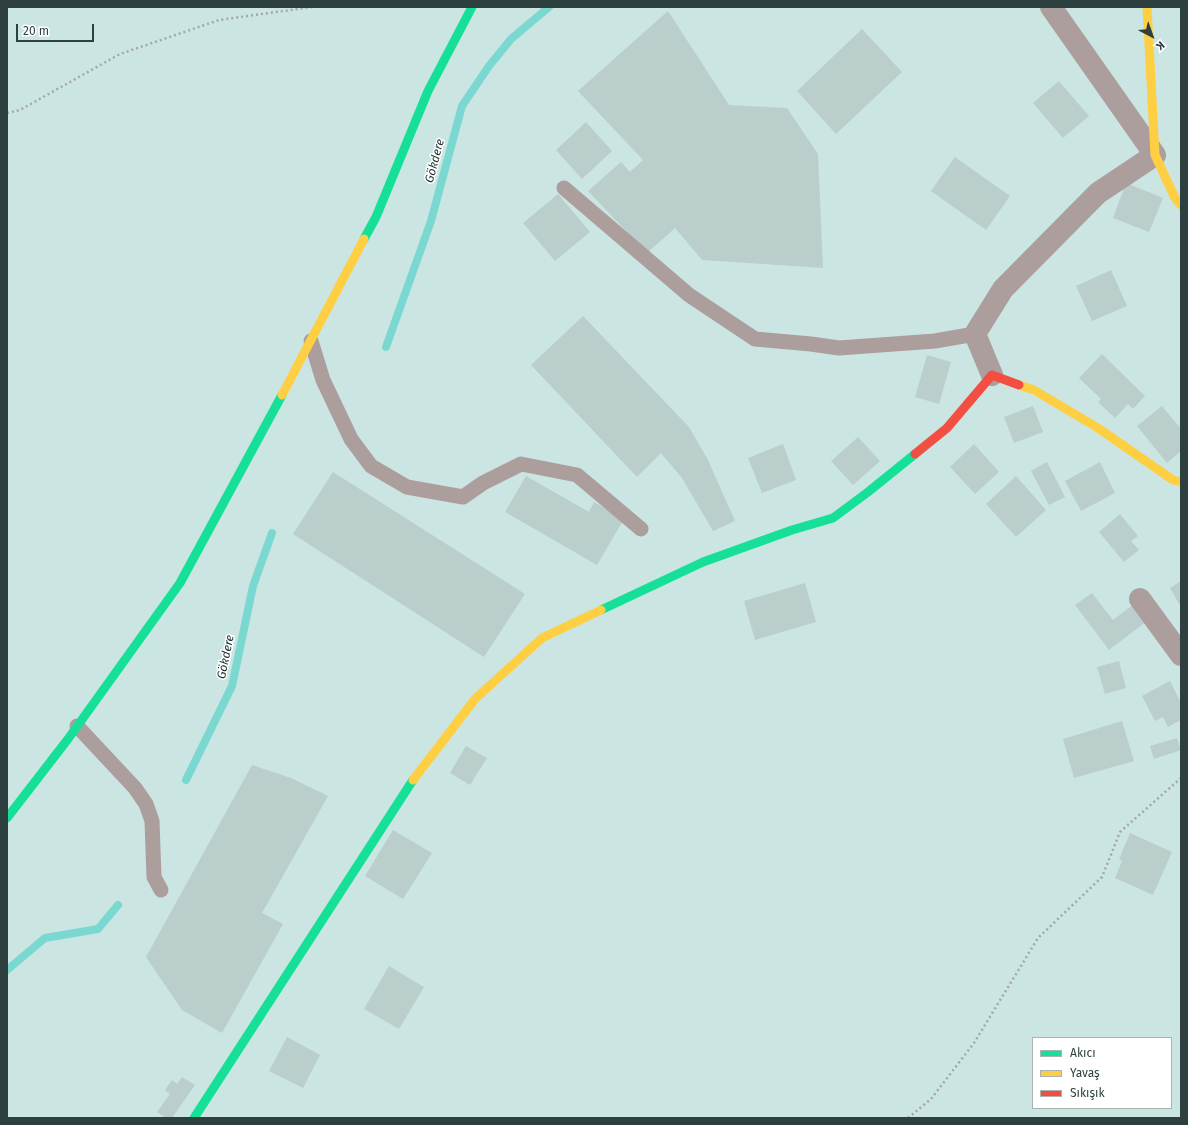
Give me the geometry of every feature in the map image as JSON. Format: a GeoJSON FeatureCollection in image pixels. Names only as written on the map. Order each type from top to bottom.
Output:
{"type":"FeatureCollection","features":[{"type":"Feature","properties":{"kind":"street"},"geometry":{"type":"LineString","coordinates":[[7,818],[77,726],[180,582],[311,341],[376,217],[428,91],[472,7]]}},
{"type":"Feature","properties":{"kind":"street"},"geometry":{"type":"LineString","coordinates":[[1051,7],[1155,155],[1174,198],[1181,205]]}},
{"type":"Feature","properties":{"kind":"street"},"geometry":{"type":"LineString","coordinates":[[1147,7],[1155,155]]}},
{"type":"Feature","properties":{"kind":"street"},"geometry":{"type":"LineString","coordinates":[[1155,155],[1098,192],[1003,289],[975,334],[992,375],[1034,390],[1098,428],[1173,480],[1181,482]]}},
{"type":"Feature","properties":{"kind":"street"},"geometry":{"type":"LineString","coordinates":[[194,1118],[408,786],[475,700],[542,638],[703,562],[792,530],[832,518],[868,492],[946,428],[992,375]]}},
{"type":"Feature","properties":{"kind":"street"},"geometry":{"type":"LineString","coordinates":[[1140,599],[1181,655]]}},
{"type":"Feature","properties":{"kind":"lane"},"geometry":{"type":"LineString","coordinates":[[564,188],[689,295],[755,339],[839,348],[935,341],[975,334]]}},
{"type":"Feature","properties":{"kind":"lane"},"geometry":{"type":"LineString","coordinates":[[311,341],[323,380],[351,439],[371,466],[407,487],[463,497],[483,483],[521,464],[577,475],[641,529]]}},
{"type":"Feature","properties":{"kind":"lane"},"geometry":{"type":"LineString","coordinates":[[77,726],[135,788],[146,804],[152,821],[154,877],[161,890]]}},
{"type":"Feature","properties":{"kind":"path"},"geometry":{"type":"LineString","coordinates":[[7,113],[20,110],[120,54],[218,20],[312,7]]}},
{"type":"Feature","properties":{"kind":"path"},"geometry":{"type":"LineString","coordinates":[[908,1118],[931,1099],[974,1042],[1038,938],[1102,877],[1120,832],[1181,778]]}},
{"type":"Feature","properties":{"kind":"building"},"geometry":{"type":"Polygon","coordinates":[[[668,11],[729,105],[787,108],[818,154],[823,268],[702,260],[675,228],[647,253],[588,191],[621,162],[630,172],[643,160],[578,91],[668,11]]]}},
{"type":"Feature","properties":{"kind":"building"},"geometry":{"type":"Polygon","coordinates":[[[862,29],[902,72],[836,134],[797,91],[862,29]]]}},
{"type":"Feature","properties":{"kind":"building"},"geometry":{"type":"Polygon","coordinates":[[[1059,81],[1089,116],[1063,138],[1033,103],[1059,81]]]}},
{"type":"Feature","properties":{"kind":"building"},"geometry":{"type":"Polygon","coordinates":[[[586,122],[612,151],[582,179],[556,150],[586,122]]]}},
{"type":"Feature","properties":{"kind":"building"},"geometry":{"type":"Polygon","coordinates":[[[955,157],[1010,196],[986,230],[931,191],[955,157]]]}},
{"type":"Feature","properties":{"kind":"building"},"geometry":{"type":"Polygon","coordinates":[[[1126,183],[1163,198],[1149,232],[1113,218],[1126,183]]]}},
{"type":"Feature","properties":{"kind":"building"},"geometry":{"type":"Polygon","coordinates":[[[558,194],[590,232],[555,261],[523,223],[558,194]]]}},
{"type":"Feature","properties":{"kind":"building"},"geometry":{"type":"Polygon","coordinates":[[[1111,270],[1127,306],[1092,321],[1076,286],[1111,270]]]}},
{"type":"Feature","properties":{"kind":"building"},"geometry":{"type":"Polygon","coordinates":[[[583,316],[689,427],[708,460],[735,521],[713,531],[682,478],[661,453],[637,477],[531,365],[583,316]]]}},
{"type":"Feature","properties":{"kind":"building"},"geometry":{"type":"Polygon","coordinates":[[[1102,354],[1145,396],[1133,409],[1128,404],[1115,418],[1098,402],[1101,399],[1079,378],[1102,354]]]}},
{"type":"Feature","properties":{"kind":"building"},"geometry":{"type":"Polygon","coordinates":[[[927,355],[951,362],[939,404],[915,397],[927,355]]]}},
{"type":"Feature","properties":{"kind":"building"},"geometry":{"type":"Polygon","coordinates":[[[1033,406],[1043,432],[1014,443],[1004,417],[1033,406]]]}},
{"type":"Feature","properties":{"kind":"building"},"geometry":{"type":"Polygon","coordinates":[[[1162,406],[1181,429],[1181,451],[1167,463],[1137,426],[1162,406]]]}},
{"type":"Feature","properties":{"kind":"building"},"geometry":{"type":"Polygon","coordinates":[[[858,437],[880,461],[853,485],[831,461],[858,437]]]}},
{"type":"Feature","properties":{"kind":"building"},"geometry":{"type":"Polygon","coordinates":[[[783,444],[796,480],[762,493],[748,458],[783,444]]]}},
{"type":"Feature","properties":{"kind":"building"},"geometry":{"type":"Polygon","coordinates":[[[974,444],[999,472],[975,494],[950,467],[974,444]]]}},
{"type":"Feature","properties":{"kind":"building"},"geometry":{"type":"Polygon","coordinates":[[[1047,462],[1065,497],[1049,505],[1031,471],[1047,462]]]}},
{"type":"Feature","properties":{"kind":"building"},"geometry":{"type":"Polygon","coordinates":[[[1100,462],[1115,493],[1081,511],[1065,481],[1100,462]]]}},
{"type":"Feature","properties":{"kind":"building"},"geometry":{"type":"Polygon","coordinates":[[[333,472],[525,594],[484,657],[293,534],[333,472]]]}},
{"type":"Feature","properties":{"kind":"building"},"geometry":{"type":"Polygon","coordinates":[[[526,476],[589,512],[594,502],[624,519],[597,565],[505,512],[526,476]]]}},
{"type":"Feature","properties":{"kind":"building"},"geometry":{"type":"Polygon","coordinates":[[[1016,476],[1046,510],[1016,537],[986,504],[1016,476]]]}},
{"type":"Feature","properties":{"kind":"building"},"geometry":{"type":"Polygon","coordinates":[[[1120,514],[1138,536],[1131,541],[1139,550],[1124,562],[1099,532],[1120,514]]]}},
{"type":"Feature","properties":{"kind":"building"},"geometry":{"type":"Polygon","coordinates":[[[1181,581],[1181,607],[1170,588],[1181,581]]]}},
{"type":"Feature","properties":{"kind":"building"},"geometry":{"type":"Polygon","coordinates":[[[805,583],[816,622],[755,640],[744,601],[805,583]]]}},
{"type":"Feature","properties":{"kind":"building"},"geometry":{"type":"Polygon","coordinates":[[[1092,593],[1113,620],[1134,604],[1147,621],[1109,650],[1075,605],[1092,593]]]}},
{"type":"Feature","properties":{"kind":"building"},"geometry":{"type":"Polygon","coordinates":[[[1119,661],[1126,688],[1105,694],[1097,667],[1119,661]]]}},
{"type":"Feature","properties":{"kind":"building"},"geometry":{"type":"Polygon","coordinates":[[[1170,681],[1181,703],[1181,720],[1168,727],[1163,717],[1155,721],[1142,696],[1170,681]]]}},
{"type":"Feature","properties":{"kind":"building"},"geometry":{"type":"Polygon","coordinates":[[[1122,721],[1134,761],[1074,778],[1063,739],[1122,721]]]}},
{"type":"Feature","properties":{"kind":"building"},"geometry":{"type":"Polygon","coordinates":[[[1177,738],[1181,750],[1154,759],[1150,746],[1177,738]]]}},
{"type":"Feature","properties":{"kind":"building"},"geometry":{"type":"Polygon","coordinates":[[[466,746],[487,758],[470,785],[450,773],[466,746]]]}},
{"type":"Feature","properties":{"kind":"building"},"geometry":{"type":"Polygon","coordinates":[[[252,765],[291,778],[328,796],[262,913],[283,924],[222,1033],[182,1010],[146,957],[252,765]]]}},
{"type":"Feature","properties":{"kind":"building"},"geometry":{"type":"Polygon","coordinates":[[[393,830],[432,853],[403,899],[365,876],[393,830]]]}},
{"type":"Feature","properties":{"kind":"building"},"geometry":{"type":"Polygon","coordinates":[[[1130,833],[1172,852],[1153,895],[1115,878],[1122,861],[1119,859],[1130,833]]]}},
{"type":"Feature","properties":{"kind":"building"},"geometry":{"type":"Polygon","coordinates":[[[389,966],[424,987],[399,1029],[364,1009],[389,966]]]}},
{"type":"Feature","properties":{"kind":"building"},"geometry":{"type":"Polygon","coordinates":[[[287,1037],[320,1055],[303,1088],[269,1071],[287,1037]]]}},
{"type":"Feature","properties":{"kind":"building"},"geometry":{"type":"Polygon","coordinates":[[[182,1077],[195,1085],[172,1118],[166,1118],[157,1112],[170,1094],[165,1090],[172,1080],[177,1084],[182,1077]]]}},
{"type":"Feature","properties":{"kind":"waterway","name":"Gökdere"},"geometry":{"type":"LineString","coordinates":[[386,347],[431,221],[462,106],[489,66],[511,39],[549,7]]}},
{"type":"Feature","properties":{"kind":"waterway","name":"Gökdere"},"geometry":{"type":"LineString","coordinates":[[186,780],[232,686],[253,586],[272,533]]}},
{"type":"Feature","properties":{"kind":"waterway","name":"Gökdere"},"geometry":{"type":"LineString","coordinates":[[7,970],[45,938],[98,929],[118,905]]}},
{"type":"Feature","properties":{"kind":"traffic: fast"},"geometry":{"type":"LineString","coordinates":[[364,239],[376,217],[428,91],[472,7]]}},
{"type":"Feature","properties":{"kind":"traffic: fast"},"geometry":{"type":"LineString","coordinates":[[7,818],[68,739],[180,583],[282,395]]}},
{"type":"Feature","properties":{"kind":"traffic: fast"},"geometry":{"type":"LineString","coordinates":[[601,610],[703,562],[792,530],[833,518],[915,454]]}},
{"type":"Feature","properties":{"kind":"traffic: fast"},"geometry":{"type":"LineString","coordinates":[[194,1118],[413,780]]}},
{"type":"Feature","properties":{"kind":"traffic: slow"},"geometry":{"type":"LineString","coordinates":[[1147,7],[1155,155],[1175,198],[1181,205]]}},
{"type":"Feature","properties":{"kind":"traffic: slow"},"geometry":{"type":"LineString","coordinates":[[282,395],[364,239]]}},
{"type":"Feature","properties":{"kind":"traffic: slow"},"geometry":{"type":"LineString","coordinates":[[1019,385],[1034,390],[1098,428],[1173,480],[1181,482]]}},
{"type":"Feature","properties":{"kind":"traffic: slow"},"geometry":{"type":"LineString","coordinates":[[413,780],[475,699],[542,638],[601,610]]}},
{"type":"Feature","properties":{"kind":"traffic: jam"},"geometry":{"type":"LineString","coordinates":[[915,454],[947,428],[992,375],[1019,385]]}}]}
